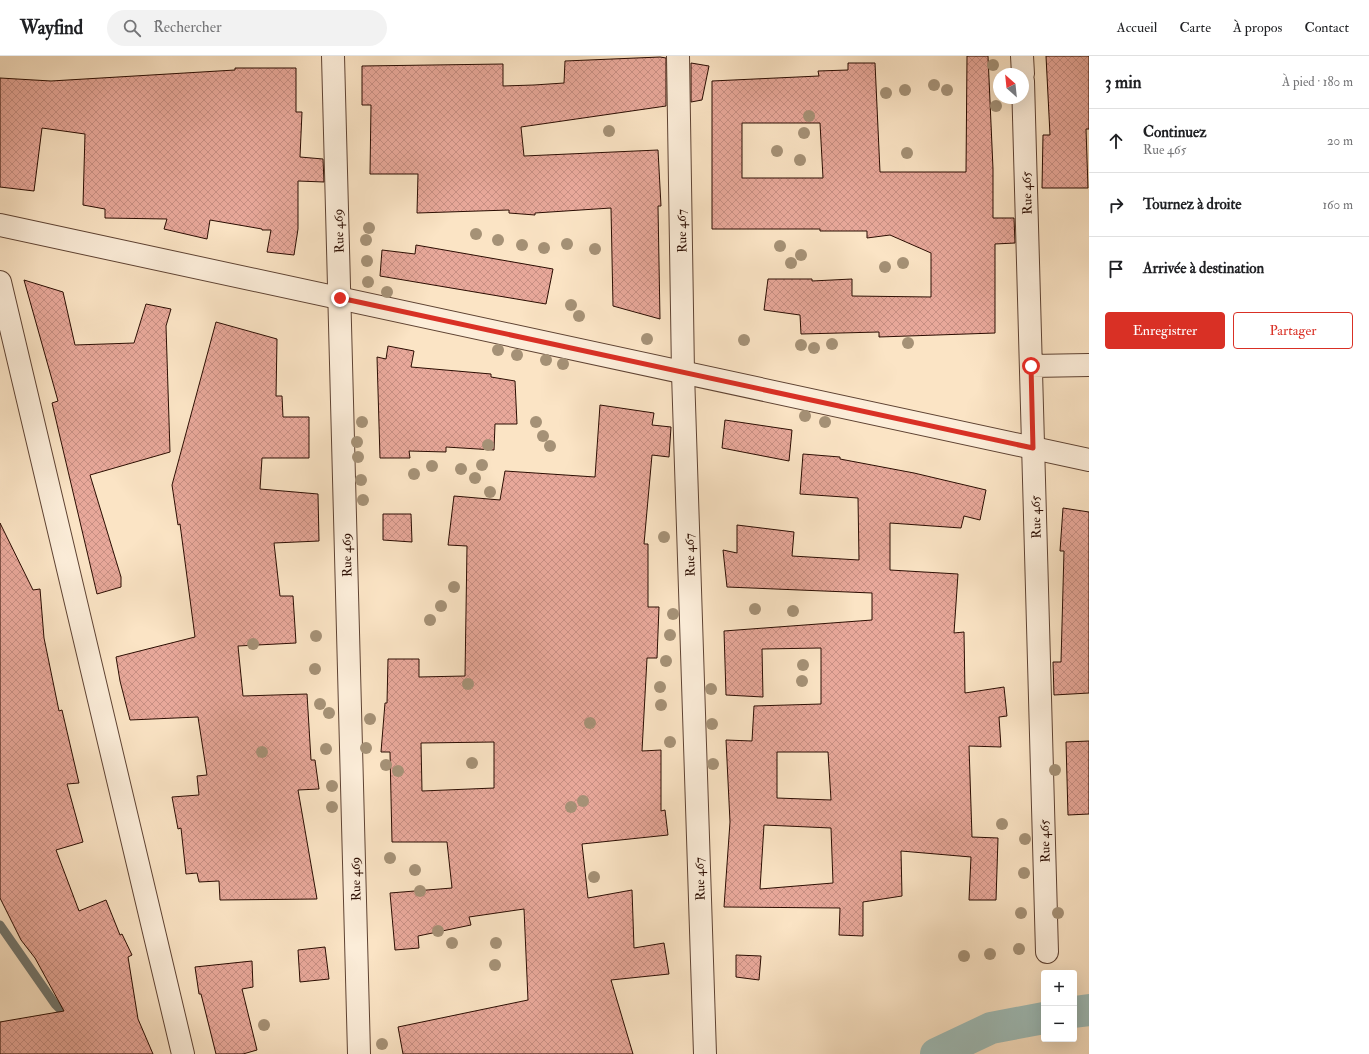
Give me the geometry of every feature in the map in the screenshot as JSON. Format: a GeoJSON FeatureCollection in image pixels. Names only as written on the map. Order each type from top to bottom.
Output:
{"type":"FeatureCollection","features":[{"type":"Feature","properties":{"kind":"street","name":"Rue 469"},"geometry":{"type":"LineString","coordinates":[[333,56],[359,1054]]}},
{"type":"Feature","properties":{"kind":"street","name":"Rue 467"},"geometry":{"type":"LineString","coordinates":[[678,56],[683,373],[704,1054]]}},
{"type":"Feature","properties":{"kind":"street"},"geometry":{"type":"LineString","coordinates":[[1022,56],[1023,68]]}},
{"type":"Feature","properties":{"kind":"street","name":"Rue 465"},"geometry":{"type":"LineString","coordinates":[[1024,104],[1047,952]]}},
{"type":"Feature","properties":{"kind":"street"},"geometry":{"type":"LineString","coordinates":[[0,225],[1089,460]]}},
{"type":"Feature","properties":{"kind":"street"},"geometry":{"type":"LineString","coordinates":[[0,282],[183,1054]]}},
{"type":"Feature","properties":{"kind":"street"},"geometry":{"type":"LineString","coordinates":[[1031,366],[1089,364]]}},
{"type":"Feature","properties":{"kind":"building"},"geometry":{"type":"Polygon","coordinates":[[[967,56],[988,56],[993,169],[993,218],[1014,218],[1015,243],[995,244],[995,333],[879,337],[879,332],[801,334],[800,315],[764,310],[768,279],[812,279],[812,281],[852,279],[852,296],[931,297],[931,253],[890,235],[867,238],[867,231],[820,231],[820,229],[712,229],[712,81],[819,76],[818,71],[848,70],[848,63],[875,63],[880,172],[966,172],[967,56]],[[742,123],[742,178],[823,178],[820,123],[742,123]]]}},
{"type":"Feature","properties":{"kind":"building"},"geometry":{"type":"Polygon","coordinates":[[[1046,56],[1089,56],[1089,129],[1086,129],[1088,188],[1042,188],[1043,135],[1050,135],[1046,56]]]}},
{"type":"Feature","properties":{"kind":"building"},"geometry":{"type":"Polygon","coordinates":[[[666,58],[666,106],[521,127],[524,156],[658,150],[661,206],[658,206],[660,319],[613,306],[611,208],[535,213],[535,215],[509,213],[509,210],[417,213],[418,174],[370,174],[371,105],[362,105],[362,66],[503,64],[503,86],[564,83],[565,61],[666,58]]]}},
{"type":"Feature","properties":{"kind":"building"},"geometry":{"type":"Polygon","coordinates":[[[691,63],[709,66],[702,100],[691,102],[691,63]]]}},
{"type":"Feature","properties":{"kind":"building"},"geometry":{"type":"Polygon","coordinates":[[[235,68],[296,68],[296,112],[302,112],[300,157],[323,159],[324,182],[298,181],[298,229],[294,255],[267,252],[271,230],[262,230],[210,220],[207,239],[164,229],[167,219],[105,218],[105,209],[83,205],[85,134],[42,128],[34,191],[0,187],[0,78],[51,81],[235,70],[235,68]]]}},
{"type":"Feature","properties":{"kind":"building"},"geometry":{"type":"Polygon","coordinates":[[[416,245],[553,269],[546,304],[380,276],[382,250],[415,254],[416,245]]]}},
{"type":"Feature","properties":{"kind":"building"},"geometry":{"type":"Polygon","coordinates":[[[24,280],[63,292],[75,345],[134,343],[146,304],[171,309],[166,326],[170,452],[90,475],[121,577],[121,587],[97,594],[52,403],[58,401],[24,280]]]}},
{"type":"Feature","properties":{"kind":"building"},"geometry":{"type":"Polygon","coordinates":[[[216,322],[277,339],[276,396],[282,396],[283,417],[309,417],[309,458],[262,458],[260,489],[318,494],[319,541],[274,543],[280,596],[293,596],[296,643],[238,646],[243,696],[307,694],[311,760],[315,760],[319,789],[298,790],[317,899],[220,900],[219,881],[199,882],[197,873],[186,874],[181,828],[178,829],[172,797],[199,795],[197,776],[207,775],[198,717],[130,720],[120,681],[116,657],[195,637],[180,524],[178,525],[172,485],[216,322]]]}},
{"type":"Feature","properties":{"kind":"building"},"geometry":{"type":"Polygon","coordinates":[[[388,346],[414,351],[411,367],[491,374],[491,377],[515,381],[517,424],[495,424],[494,450],[446,447],[446,452],[409,451],[410,458],[380,458],[377,357],[386,359],[388,346]]]}},
{"type":"Feature","properties":{"kind":"building"},"geometry":{"type":"Polygon","coordinates":[[[600,405],[654,413],[652,425],[671,427],[669,457],[652,455],[644,544],[648,544],[648,607],[659,607],[657,658],[647,658],[642,751],[661,750],[661,811],[665,810],[668,835],[582,844],[588,898],[632,890],[634,948],[664,943],[669,974],[611,980],[633,1054],[403,1054],[398,1027],[528,1000],[524,909],[469,917],[471,925],[418,936],[419,948],[395,950],[390,893],[452,888],[447,842],[392,842],[390,752],[381,752],[385,703],[387,703],[388,659],[419,659],[419,677],[465,676],[467,546],[448,545],[454,496],[500,500],[505,471],[595,477],[600,405]],[[494,742],[421,743],[422,791],[494,788],[494,742]]]}},
{"type":"Feature","properties":{"kind":"building"},"geometry":{"type":"Polygon","coordinates":[[[725,420],[792,430],[789,461],[722,448],[725,420]]]}},
{"type":"Feature","properties":{"kind":"building"},"geometry":{"type":"Polygon","coordinates":[[[803,454],[840,457],[840,459],[914,473],[986,490],[980,520],[964,516],[961,528],[890,523],[890,570],[958,574],[954,633],[964,632],[965,693],[1004,687],[1007,716],[999,717],[1001,747],[969,746],[972,837],[998,838],[996,900],[969,900],[971,857],[901,851],[902,896],[863,902],[863,936],[839,935],[840,908],[724,907],[730,822],[726,740],[752,741],[754,706],[821,704],[821,648],[762,649],[763,697],[726,695],[724,631],[872,620],[872,593],[727,587],[723,550],[737,553],[737,525],[794,532],[792,556],[859,560],[858,498],[800,494],[803,454]],[[777,752],[777,798],[831,800],[828,752],[777,752]],[[764,825],[760,889],[833,883],[831,828],[764,825]]]}},
{"type":"Feature","properties":{"kind":"building"},"geometry":{"type":"Polygon","coordinates":[[[1063,508],[1089,512],[1089,693],[1054,695],[1053,662],[1061,662],[1064,551],[1060,551],[1063,508]]]}},
{"type":"Feature","properties":{"kind":"building"},"geometry":{"type":"Polygon","coordinates":[[[383,514],[411,514],[412,542],[383,540],[383,514]]]}},
{"type":"Feature","properties":{"kind":"building"},"geometry":{"type":"Polygon","coordinates":[[[0,523],[33,590],[40,589],[44,638],[59,711],[62,710],[79,783],[67,784],[83,842],[56,850],[79,911],[106,900],[120,935],[122,934],[132,955],[128,957],[138,1019],[153,1054],[0,1054],[0,1022],[64,1011],[35,958],[21,940],[0,898],[0,523]]]}},
{"type":"Feature","properties":{"kind":"building"},"geometry":{"type":"Polygon","coordinates":[[[1089,741],[1089,814],[1068,815],[1066,742],[1089,741]]]}},
{"type":"Feature","properties":{"kind":"building"},"geometry":{"type":"Polygon","coordinates":[[[325,947],[329,979],[300,982],[298,950],[325,947]]]}},
{"type":"Feature","properties":{"kind":"building"},"geometry":{"type":"Polygon","coordinates":[[[736,955],[761,956],[759,980],[736,977],[736,955]]]}},
{"type":"Feature","properties":{"kind":"building"},"geometry":{"type":"Polygon","coordinates":[[[252,961],[253,987],[242,989],[257,1050],[243,1054],[216,1054],[201,994],[199,994],[195,967],[252,961]]]}},
{"type":"Feature","properties":{"kind":"waterway"},"geometry":{"type":"LineString","coordinates":[[0,925],[55,1004],[71,1020]]}},
{"type":"Feature","properties":{"kind":"waterway"},"geometry":{"type":"LineString","coordinates":[[1077,1012],[1089,1010]]}},
{"type":"Feature","properties":{"kind":"waterway"},"geometry":{"type":"LineString","coordinates":[[936,1054],[991,1028],[1041,1019]]}},
{"type":"Feature","properties":{"kind":"route"},"geometry":{"type":"LineString","coordinates":[[340,298],[1033,448],[1031,366]]}}]}
